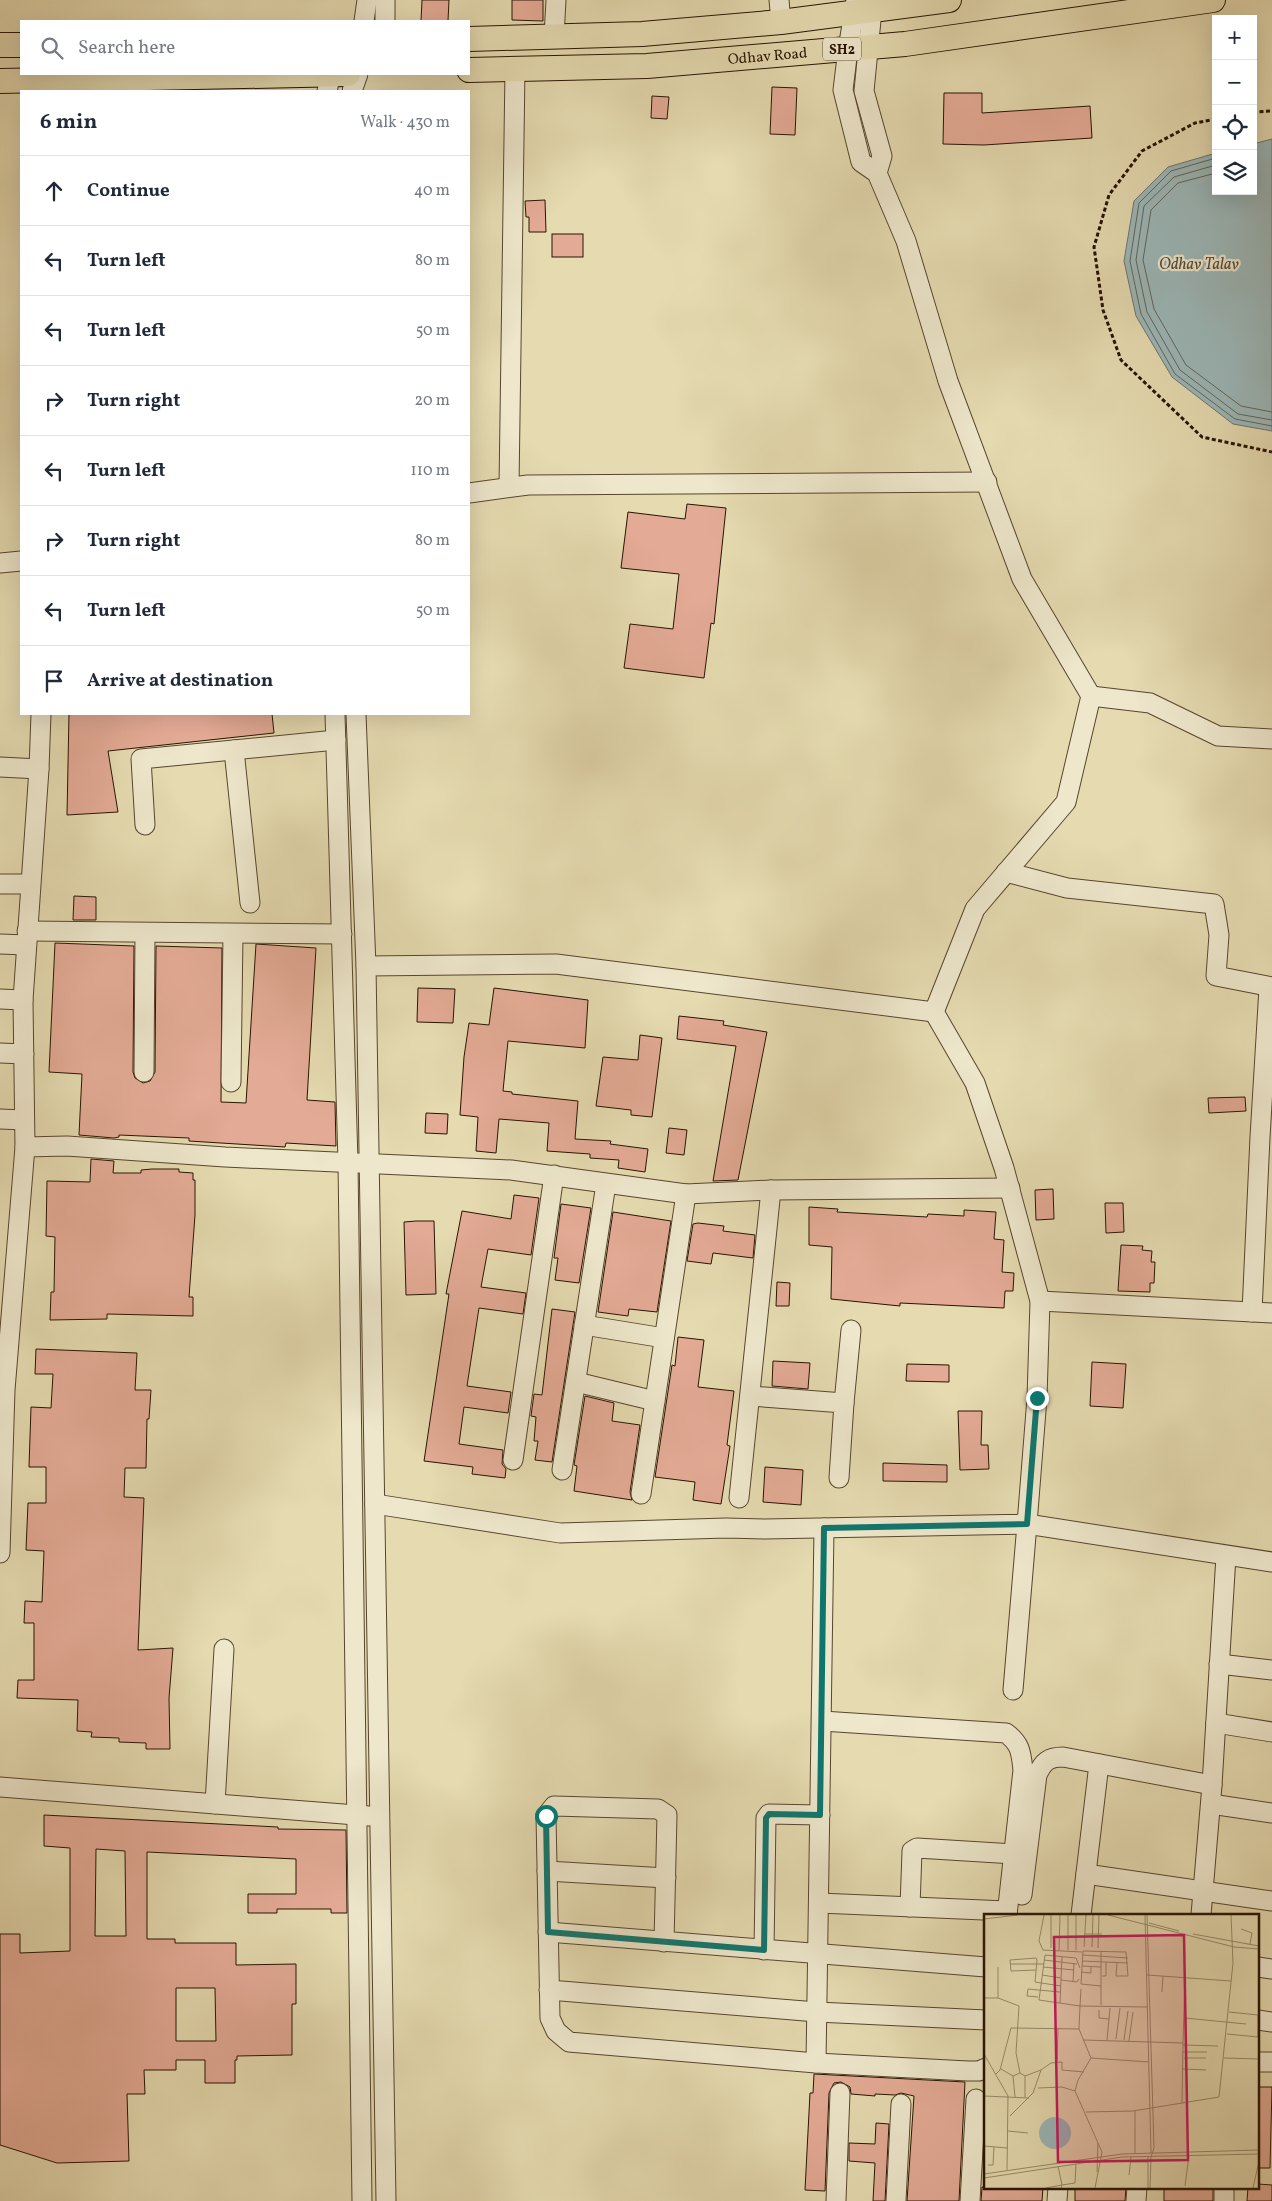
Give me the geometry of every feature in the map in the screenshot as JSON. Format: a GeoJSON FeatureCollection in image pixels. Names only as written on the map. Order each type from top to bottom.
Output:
{"type":"FeatureCollection","features":[{"type":"Feature","properties":{"kind":"main road","name":"SH2"},"geometry":{"type":"LineString","coordinates":[[470,39],[642,34],[780,11],[949,0]]}},
{"type":"Feature","properties":{"kind":"main road","name":"Odhav Road"},"geometry":{"type":"LineString","coordinates":[[470,70],[646,66],[905,44],[1213,0]]}},
{"type":"Feature","properties":{"kind":"main road"},"geometry":{"type":"LineString","coordinates":[[0,45],[20,45]]}},
{"type":"Feature","properties":{"kind":"main road"},"geometry":{"type":"LineString","coordinates":[[0,81],[334,79]]}},
{"type":"Feature","properties":{"kind":"street"},"geometry":{"type":"LineString","coordinates":[[364,20],[367,0]]}},
{"type":"Feature","properties":{"kind":"street"},"geometry":{"type":"LineString","coordinates":[[384,20],[385,0]]}},
{"type":"Feature","properties":{"kind":"street"},"geometry":{"type":"LineString","coordinates":[[554,37],[556,0]]}},
{"type":"Feature","properties":{"kind":"street"},"geometry":{"type":"LineString","coordinates":[[864,6],[858,48],[864,91],[882,156],[877,173],[906,242],[948,381],[1022,580],[1091,696],[1066,802],[975,909],[934,1012]]}},
{"type":"Feature","properties":{"kind":"street"},"geometry":{"type":"LineString","coordinates":[[509,488],[515,69]]}},
{"type":"Feature","properties":{"kind":"street"},"geometry":{"type":"LineString","coordinates":[[352,90],[358,75]]}},
{"type":"Feature","properties":{"kind":"street"},"geometry":{"type":"LineString","coordinates":[[470,493],[528,485],[987,482]]}},
{"type":"Feature","properties":{"kind":"street"},"geometry":{"type":"LineString","coordinates":[[0,562],[20,561]]}},
{"type":"Feature","properties":{"kind":"street"},"geometry":{"type":"LineString","coordinates":[[1091,696],[1150,703],[1218,736],[1272,739]]}},
{"type":"Feature","properties":{"kind":"street"},"geometry":{"type":"LineString","coordinates":[[0,1553],[3,1390],[25,1147],[23,1000],[41,715]]}},
{"type":"Feature","properties":{"kind":"street"},"geometry":{"type":"LineString","coordinates":[[336,715],[348,1162],[362,2201]]}},
{"type":"Feature","properties":{"kind":"street"},"geometry":{"type":"LineString","coordinates":[[356,715],[366,966],[386,2201]]}},
{"type":"Feature","properties":{"kind":"street"},"geometry":{"type":"LineString","coordinates":[[145,824],[141,759],[336,740]]}},
{"type":"Feature","properties":{"kind":"street"},"geometry":{"type":"LineString","coordinates":[[234,750],[250,903]]}},
{"type":"Feature","properties":{"kind":"street"},"geometry":{"type":"LineString","coordinates":[[0,767],[39,769]]}},
{"type":"Feature","properties":{"kind":"street"},"geometry":{"type":"LineString","coordinates":[[1006,872],[1067,888],[1214,904],[1219,935],[1216,976],[1271,987],[1260,1137],[1252,1312]]}},
{"type":"Feature","properties":{"kind":"street"},"geometry":{"type":"LineString","coordinates":[[0,884],[30,884]]}},
{"type":"Feature","properties":{"kind":"street"},"geometry":{"type":"LineString","coordinates":[[0,944],[26,938],[145,933],[342,934]]}},
{"type":"Feature","properties":{"kind":"street"},"geometry":{"type":"LineString","coordinates":[[144,1072],[145,933]]}},
{"type":"Feature","properties":{"kind":"street"},"geometry":{"type":"LineString","coordinates":[[231,1082],[233,934]]}},
{"type":"Feature","properties":{"kind":"street"},"geometry":{"type":"LineString","coordinates":[[366,966],[556,964],[934,1012]]}},
{"type":"Feature","properties":{"kind":"street"},"geometry":{"type":"LineString","coordinates":[[0,999],[23,1000]]}},
{"type":"Feature","properties":{"kind":"street"},"geometry":{"type":"LineString","coordinates":[[934,1012],[975,1083],[1010,1188],[1040,1301],[1037,1398],[1013,1690]]}},
{"type":"Feature","properties":{"kind":"street"},"geometry":{"type":"LineString","coordinates":[[0,1053],[24,1054]]}},
{"type":"Feature","properties":{"kind":"street"},"geometry":{"type":"LineString","coordinates":[[0,1119],[24,1120]]}},
{"type":"Feature","properties":{"kind":"street"},"geometry":{"type":"LineString","coordinates":[[25,1147],[67,1146],[511,1170],[686,1194],[772,1190],[1010,1188]]}},
{"type":"Feature","properties":{"kind":"street"},"geometry":{"type":"LineString","coordinates":[[513,1460],[554,1175]]}},
{"type":"Feature","properties":{"kind":"street"},"geometry":{"type":"LineString","coordinates":[[562,1470],[606,1184]]}},
{"type":"Feature","properties":{"kind":"street"},"geometry":{"type":"LineString","coordinates":[[739,1498],[772,1190]]}},
{"type":"Feature","properties":{"kind":"street"},"geometry":{"type":"LineString","coordinates":[[641,1494],[686,1194]]}},
{"type":"Feature","properties":{"kind":"street"},"geometry":{"type":"LineString","coordinates":[[1040,1301],[1272,1312]]}},
{"type":"Feature","properties":{"kind":"street"},"geometry":{"type":"LineString","coordinates":[[584,1325],[664,1338]]}},
{"type":"Feature","properties":{"kind":"street"},"geometry":{"type":"LineString","coordinates":[[839,1478],[851,1330]]}},
{"type":"Feature","properties":{"kind":"street"},"geometry":{"type":"LineString","coordinates":[[576,1382],[655,1401]]}},
{"type":"Feature","properties":{"kind":"street"},"geometry":{"type":"LineString","coordinates":[[750,1396],[844,1403]]}},
{"type":"Feature","properties":{"kind":"street"},"geometry":{"type":"LineString","coordinates":[[375,1504],[560,1533],[726,1528],[1027,1524],[1272,1562]]}},
{"type":"Feature","properties":{"kind":"street"},"geometry":{"type":"LineString","coordinates":[[816,2063],[824,1528]]}},
{"type":"Feature","properties":{"kind":"street"},"geometry":{"type":"LineString","coordinates":[[1201,1914],[1212,1785],[1226,1556]]}},
{"type":"Feature","properties":{"kind":"street"},"geometry":{"type":"LineString","coordinates":[[215,1804],[224,1649]]}},
{"type":"Feature","properties":{"kind":"street"},"geometry":{"type":"LineString","coordinates":[[1219,1664],[1272,1670]]}},
{"type":"Feature","properties":{"kind":"street"},"geometry":{"type":"LineString","coordinates":[[822,1721],[1006,1733],[1016,1740],[1022,1753],[1023,1770],[1014,1854],[1011,1914]]}},
{"type":"Feature","properties":{"kind":"street"},"geometry":{"type":"LineString","coordinates":[[1216,1723],[1272,1732]]}},
{"type":"Feature","properties":{"kind":"street"},"geometry":{"type":"LineString","coordinates":[[1011,1914],[1037,1775],[1043,1762],[1052,1757],[1063,1757],[1212,1785]]}},
{"type":"Feature","properties":{"kind":"street"},"geometry":{"type":"LineString","coordinates":[[1081,1914],[1099,1764]]}},
{"type":"Feature","properties":{"kind":"street"},"geometry":{"type":"LineString","coordinates":[[0,1787],[380,1817]]}},
{"type":"Feature","properties":{"kind":"street"},"geometry":{"type":"LineString","coordinates":[[1210,1804],[1272,1813]]}},
{"type":"Feature","properties":{"kind":"street"},"geometry":{"type":"LineString","coordinates":[[664,1942],[667,1815],[658,1809],[554,1806],[546,1816],[550,2018],[556,2031],[569,2042],[816,2063],[968,2071],[984,2069]]}},
{"type":"Feature","properties":{"kind":"street"},"geometry":{"type":"LineString","coordinates":[[764,1950],[766,1818],[769,1814],[820,1815]]}},
{"type":"Feature","properties":{"kind":"street"},"geometry":{"type":"LineString","coordinates":[[910,1907],[912,1851],[917,1848],[1014,1854]]}},
{"type":"Feature","properties":{"kind":"street"},"geometry":{"type":"LineString","coordinates":[[547,1872],[666,1878]]}},
{"type":"Feature","properties":{"kind":"street"},"geometry":{"type":"LineString","coordinates":[[1086,1874],[1272,1901]]}},
{"type":"Feature","properties":{"kind":"street"},"geometry":{"type":"LineString","coordinates":[[819,1903],[1011,1914]]}},
{"type":"Feature","properties":{"kind":"street"},"geometry":{"type":"LineString","coordinates":[[548,1932],[984,1967]]}},
{"type":"Feature","properties":{"kind":"street"},"geometry":{"type":"LineString","coordinates":[[549,1990],[817,2012],[984,2020]]}},
{"type":"Feature","properties":{"kind":"street"},"geometry":{"type":"LineString","coordinates":[[836,2201],[840,2093]]}},
{"type":"Feature","properties":{"kind":"street"},"geometry":{"type":"LineString","coordinates":[[970,2201],[976,2099]]}},
{"type":"Feature","properties":{"kind":"street"},"geometry":{"type":"LineString","coordinates":[[896,2201],[901,2104]]}},
{"type":"Feature","properties":{"kind":"street"},"geometry":{"type":"LineString","coordinates":[[1057,2201],[1058,2188]]}},
{"type":"Feature","properties":{"kind":"street"},"geometry":{"type":"LineString","coordinates":[[1136,2201],[1137,2188]]}},
{"type":"Feature","properties":{"kind":"street"},"geometry":{"type":"LineString","coordinates":[[1224,2188],[1224,2201]]}},
{"type":"Feature","properties":{"kind":"path"},"geometry":{"type":"LineString","coordinates":[[1257,112],[1272,111]]}},
{"type":"Feature","properties":{"kind":"path"},"geometry":{"type":"LineString","coordinates":[[1212,120],[1195,123],[1142,152],[1110,195],[1094,247],[1103,310],[1121,360],[1202,436],[1272,452]]}},
{"type":"Feature","properties":{"kind":"water","name":"Odhav Talav"},"geometry":{"type":"Polygon","coordinates":[[[1272,139],[1272,431],[1233,424],[1172,377],[1136,316],[1124,261],[1134,201],[1168,167],[1212,154],[1212,195],[1257,195],[1257,143],[1272,139]]]}},
{"type":"Feature","properties":{"kind":"building"},"geometry":{"type":"Polygon","coordinates":[[[422,0],[449,0],[448,20],[421,20],[422,0]]]}},
{"type":"Feature","properties":{"kind":"building"},"geometry":{"type":"Polygon","coordinates":[[[512,0],[543,0],[543,21],[512,20],[512,0]]]}},
{"type":"Feature","properties":{"kind":"building"},"geometry":{"type":"Polygon","coordinates":[[[772,87],[797,88],[795,135],[770,134],[772,87]]]}},
{"type":"Feature","properties":{"kind":"building"},"geometry":{"type":"Polygon","coordinates":[[[944,93],[982,93],[982,113],[1090,106],[1092,138],[984,145],[943,144],[944,93]]]}},
{"type":"Feature","properties":{"kind":"building"},"geometry":{"type":"Polygon","coordinates":[[[652,96],[669,97],[667,119],[651,118],[652,96]]]}},
{"type":"Feature","properties":{"kind":"building"},"geometry":{"type":"Polygon","coordinates":[[[545,200],[546,232],[529,232],[529,217],[526,217],[525,201],[545,200]]]}},
{"type":"Feature","properties":{"kind":"building"},"geometry":{"type":"Polygon","coordinates":[[[552,234],[583,234],[583,257],[552,257],[552,234]]]}},
{"type":"Feature","properties":{"kind":"building"},"geometry":{"type":"Polygon","coordinates":[[[687,504],[726,508],[714,624],[711,623],[704,678],[624,668],[630,624],[673,629],[679,574],[621,568],[628,512],[685,519],[687,504]]]}},
{"type":"Feature","properties":{"kind":"building"},"geometry":{"type":"Polygon","coordinates":[[[69,715],[272,715],[274,733],[108,751],[118,812],[67,815],[69,715]]]}},
{"type":"Feature","properties":{"kind":"building"},"geometry":{"type":"Polygon","coordinates":[[[74,896],[96,897],[96,920],[73,920],[74,896]]]}},
{"type":"Feature","properties":{"kind":"building"},"geometry":{"type":"Polygon","coordinates":[[[55,943],[134,946],[133,1072],[135,1078],[143,1083],[150,1081],[155,1072],[156,946],[222,948],[221,1102],[246,1103],[256,944],[316,948],[307,1100],[335,1102],[336,1146],[286,1143],[285,1147],[189,1141],[189,1138],[119,1135],[119,1137],[114,1138],[79,1135],[82,1074],[49,1072],[55,943]]]}},
{"type":"Feature","properties":{"kind":"building"},"geometry":{"type":"Polygon","coordinates":[[[418,988],[455,989],[453,1023],[417,1022],[418,988]]]}},
{"type":"Feature","properties":{"kind":"building"},"geometry":{"type":"Polygon","coordinates":[[[494,988],[588,1000],[585,1048],[508,1041],[503,1091],[512,1092],[512,1094],[578,1101],[575,1139],[611,1141],[610,1144],[648,1149],[645,1172],[618,1168],[619,1160],[590,1158],[590,1154],[547,1151],[549,1123],[499,1119],[496,1153],[476,1151],[478,1117],[460,1115],[464,1057],[469,1023],[489,1025],[494,988]]]}},
{"type":"Feature","properties":{"kind":"building"},"geometry":{"type":"Polygon","coordinates":[[[679,1016],[724,1021],[723,1025],[767,1032],[738,1180],[713,1181],[736,1046],[677,1039],[679,1016]]]}},
{"type":"Feature","properties":{"kind":"building"},"geometry":{"type":"Polygon","coordinates":[[[640,1035],[662,1038],[652,1117],[631,1115],[631,1110],[596,1106],[603,1057],[638,1060],[640,1035]]]}},
{"type":"Feature","properties":{"kind":"building"},"geometry":{"type":"Polygon","coordinates":[[[1245,1097],[1246,1111],[1209,1113],[1208,1098],[1245,1097]]]}},
{"type":"Feature","properties":{"kind":"building"},"geometry":{"type":"Polygon","coordinates":[[[426,1113],[448,1114],[447,1134],[425,1133],[426,1113]]]}},
{"type":"Feature","properties":{"kind":"building"},"geometry":{"type":"Polygon","coordinates":[[[669,1128],[687,1130],[684,1155],[666,1153],[669,1128]]]}},
{"type":"Feature","properties":{"kind":"building"},"geometry":{"type":"Polygon","coordinates":[[[91,1159],[114,1161],[113,1173],[141,1173],[141,1170],[179,1169],[179,1172],[193,1173],[193,1180],[195,1180],[195,1215],[189,1297],[193,1297],[193,1316],[107,1314],[107,1319],[50,1320],[51,1292],[54,1292],[55,1237],[46,1236],[47,1181],[90,1182],[91,1159]]]}},
{"type":"Feature","properties":{"kind":"building"},"geometry":{"type":"Polygon","coordinates":[[[1053,1189],[1054,1219],[1036,1220],[1035,1190],[1053,1189]]]}},
{"type":"Feature","properties":{"kind":"building"},"geometry":{"type":"Polygon","coordinates":[[[514,1195],[539,1198],[531,1255],[488,1249],[481,1287],[526,1293],[523,1314],[479,1308],[467,1386],[511,1392],[508,1413],[464,1407],[459,1444],[503,1450],[502,1464],[506,1469],[505,1478],[472,1474],[473,1467],[424,1461],[449,1294],[446,1294],[462,1211],[511,1219],[514,1195]]]}},
{"type":"Feature","properties":{"kind":"building"},"geometry":{"type":"Polygon","coordinates":[[[1105,1203],[1123,1203],[1124,1232],[1106,1233],[1105,1203]]]}},
{"type":"Feature","properties":{"kind":"building"},"geometry":{"type":"Polygon","coordinates":[[[561,1204],[591,1208],[579,1283],[555,1280],[558,1258],[554,1258],[561,1204]]]}},
{"type":"Feature","properties":{"kind":"building"},"geometry":{"type":"Polygon","coordinates":[[[809,1207],[838,1209],[837,1212],[927,1217],[928,1214],[964,1216],[964,1210],[996,1212],[994,1239],[1004,1240],[1002,1272],[1014,1273],[1013,1291],[1005,1291],[1004,1308],[900,1303],[900,1306],[831,1299],[832,1247],[809,1245],[809,1207]]]}},
{"type":"Feature","properties":{"kind":"building"},"geometry":{"type":"Polygon","coordinates":[[[613,1212],[671,1221],[657,1312],[629,1309],[628,1316],[598,1312],[613,1212]]]}},
{"type":"Feature","properties":{"kind":"building"},"geometry":{"type":"Polygon","coordinates":[[[434,1221],[436,1294],[406,1295],[404,1222],[434,1221]]]}},
{"type":"Feature","properties":{"kind":"building"},"geometry":{"type":"Polygon","coordinates":[[[693,1224],[724,1226],[723,1231],[755,1235],[753,1258],[713,1253],[711,1264],[687,1261],[693,1224]]]}},
{"type":"Feature","properties":{"kind":"building"},"geometry":{"type":"Polygon","coordinates":[[[1121,1245],[1143,1246],[1142,1250],[1152,1251],[1151,1262],[1155,1262],[1154,1283],[1150,1283],[1150,1292],[1118,1291],[1121,1245]]]}},
{"type":"Feature","properties":{"kind":"building"},"geometry":{"type":"Polygon","coordinates":[[[777,1282],[790,1283],[789,1306],[776,1306],[777,1282]]]}},
{"type":"Feature","properties":{"kind":"building"},"geometry":{"type":"Polygon","coordinates":[[[552,1309],[575,1312],[552,1462],[535,1460],[538,1441],[534,1441],[536,1417],[531,1416],[534,1394],[542,1395],[552,1309]]]}},
{"type":"Feature","properties":{"kind":"building"},"geometry":{"type":"Polygon","coordinates":[[[678,1337],[704,1340],[698,1387],[734,1391],[727,1445],[730,1446],[721,1504],[693,1500],[695,1482],[655,1477],[672,1365],[675,1366],[678,1337]]]}},
{"type":"Feature","properties":{"kind":"building"},"geometry":{"type":"Polygon","coordinates":[[[36,1349],[137,1353],[135,1390],[151,1390],[149,1419],[147,1419],[146,1468],[125,1468],[124,1497],[144,1498],[138,1650],[173,1648],[169,1698],[170,1749],[146,1749],[146,1743],[119,1742],[119,1738],[91,1737],[92,1732],[77,1731],[78,1700],[17,1698],[18,1680],[34,1680],[34,1623],[24,1623],[25,1601],[42,1602],[44,1551],[26,1550],[28,1503],[46,1503],[46,1467],[29,1467],[31,1407],[51,1408],[53,1374],[35,1374],[36,1349]]]}},
{"type":"Feature","properties":{"kind":"building"},"geometry":{"type":"Polygon","coordinates":[[[773,1361],[810,1363],[808,1389],[772,1386],[773,1361]]]}},
{"type":"Feature","properties":{"kind":"building"},"geometry":{"type":"Polygon","coordinates":[[[1092,1362],[1126,1364],[1123,1408],[1090,1406],[1092,1362]]]}},
{"type":"Feature","properties":{"kind":"building"},"geometry":{"type":"Polygon","coordinates":[[[907,1364],[949,1365],[949,1382],[906,1381],[907,1364]]]}},
{"type":"Feature","properties":{"kind":"building"},"geometry":{"type":"Polygon","coordinates":[[[585,1396],[614,1403],[612,1421],[640,1425],[630,1492],[632,1500],[574,1491],[577,1466],[574,1465],[585,1396]]]}},
{"type":"Feature","properties":{"kind":"building"},"geometry":{"type":"Polygon","coordinates":[[[958,1411],[982,1411],[981,1445],[988,1445],[989,1469],[960,1470],[958,1411]]]}},
{"type":"Feature","properties":{"kind":"building"},"geometry":{"type":"Polygon","coordinates":[[[883,1463],[947,1465],[947,1482],[883,1481],[883,1463]]]}},
{"type":"Feature","properties":{"kind":"building"},"geometry":{"type":"Polygon","coordinates":[[[765,1467],[803,1470],[801,1505],[763,1502],[765,1467]]]}},
{"type":"Feature","properties":{"kind":"building"},"geometry":{"type":"Polygon","coordinates":[[[44,1815],[278,1827],[278,1829],[346,1830],[347,1913],[331,1913],[331,1909],[277,1909],[277,1913],[248,1913],[248,1894],[296,1894],[296,1859],[147,1852],[147,1939],[175,1939],[175,1943],[236,1943],[236,1965],[296,1964],[296,2004],[292,2004],[292,2055],[237,2056],[237,2060],[235,2060],[235,2083],[205,2083],[205,2060],[176,2060],[176,2070],[144,2070],[145,2094],[127,2094],[129,2161],[57,2163],[0,2145],[0,1934],[20,1934],[20,1953],[70,1951],[70,1848],[44,1846],[44,1815]],[[96,1849],[95,1936],[126,1936],[125,1851],[96,1849]],[[176,1988],[176,2041],[216,2041],[215,1988],[176,1988]]]}},
{"type":"Feature","properties":{"kind":"building"},"geometry":{"type":"Polygon","coordinates":[[[814,2074],[965,2082],[959,2201],[907,2201],[914,2096],[901,2093],[895,2095],[875,2094],[875,2096],[851,2094],[850,2087],[841,2082],[834,2083],[829,2093],[825,2191],[805,2190],[810,2093],[813,2093],[814,2074]]]}},
{"type":"Feature","properties":{"kind":"building"},"geometry":{"type":"Polygon","coordinates":[[[1260,2087],[1272,2087],[1270,2168],[1260,2168],[1260,2087]]]}},
{"type":"Feature","properties":{"kind":"building"},"geometry":{"type":"Polygon","coordinates":[[[876,2123],[889,2124],[885,2201],[873,2201],[875,2163],[849,2161],[849,2143],[875,2144],[876,2123]]]}},
{"type":"Feature","properties":{"kind":"building"},"geometry":{"type":"Polygon","coordinates":[[[1260,2184],[1272,2185],[1272,2201],[1247,2201],[1248,2188],[1260,2188],[1260,2184]]]}},
{"type":"Feature","properties":{"kind":"building"},"geometry":{"type":"Polygon","coordinates":[[[982,2187],[1043,2188],[1042,2201],[981,2201],[982,2187]]]}},
{"type":"Feature","properties":{"kind":"building"},"geometry":{"type":"Polygon","coordinates":[[[1075,2188],[1126,2188],[1125,2201],[1075,2201],[1075,2188]]]}},
{"type":"Feature","properties":{"kind":"building"},"geometry":{"type":"Polygon","coordinates":[[[1164,2188],[1213,2188],[1213,2201],[1164,2201],[1164,2188]]]}},
{"type":"Feature","properties":{"kind":"route"},"geometry":{"type":"LineString","coordinates":[[546,1816],[548,1932],[764,1950],[766,1818],[769,1814],[820,1815],[824,1528],[1027,1524],[1037,1398]]}}]}
